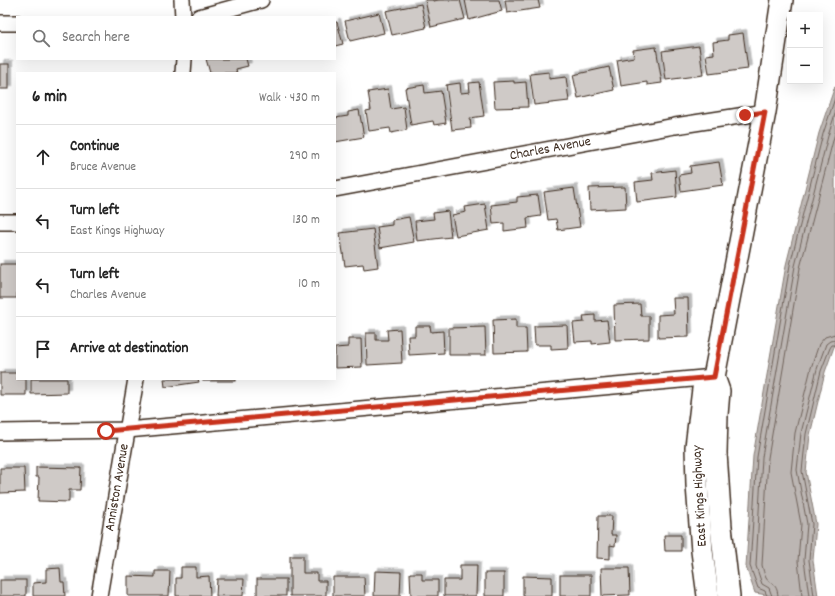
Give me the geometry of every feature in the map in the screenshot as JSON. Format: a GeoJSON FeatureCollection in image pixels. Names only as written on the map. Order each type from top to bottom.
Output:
{"type":"FeatureCollection","features":[{"type":"Feature","properties":{"kind":"main road","name":"East Kings Highway"},"geometry":{"type":"LineString","coordinates":[[729,596],[721,527],[716,452],[719,391],[714,377],[765,112],[782,0]]}},
{"type":"Feature","properties":{"kind":"main road","name":"East Kings Highway"},"geometry":{"type":"LineString","coordinates":[[708,596],[702,551],[697,492],[696,447],[703,389],[714,377]]}},
{"type":"Feature","properties":{"kind":"street"},"geometry":{"type":"LineString","coordinates":[[182,0],[183,16]]}},
{"type":"Feature","properties":{"kind":"street"},"geometry":{"type":"LineString","coordinates":[[203,16],[261,0]]}},
{"type":"Feature","properties":{"kind":"street"},"geometry":{"type":"LineString","coordinates":[[0,23],[16,23]]}},
{"type":"Feature","properties":{"kind":"street"},"geometry":{"type":"LineString","coordinates":[[183,72],[184,60]]}},
{"type":"Feature","properties":{"kind":"street","name":"Charles Avenue"},"geometry":{"type":"LineString","coordinates":[[336,189],[675,126],[765,112]]}},
{"type":"Feature","properties":{"kind":"street"},"geometry":{"type":"LineString","coordinates":[[0,222],[16,222]]}},
{"type":"Feature","properties":{"kind":"street"},"geometry":{"type":"LineString","coordinates":[[0,432],[127,430],[714,377]]}},
{"type":"Feature","properties":{"kind":"street","name":"Anniston Avenue"},"geometry":{"type":"LineString","coordinates":[[99,596],[136,380]]}},
{"type":"Feature","properties":{"kind":"water"},"geometry":{"type":"Polygon","coordinates":[[[835,86],[835,344],[825,372],[810,435],[806,472],[816,524],[813,560],[818,596],[773,596],[755,593],[746,567],[753,456],[786,265],[819,133],[835,86]]]}},
{"type":"Feature","properties":{"kind":"building"},"geometry":{"type":"Polygon","coordinates":[[[425,0],[460,0],[465,19],[431,27],[425,0]]]}},
{"type":"Feature","properties":{"kind":"building"},"geometry":{"type":"Polygon","coordinates":[[[465,0],[499,0],[502,11],[469,20],[465,0]]]}},
{"type":"Feature","properties":{"kind":"building"},"geometry":{"type":"Polygon","coordinates":[[[505,0],[538,0],[540,8],[507,13],[505,0]]]}},
{"type":"Feature","properties":{"kind":"building"},"geometry":{"type":"Polygon","coordinates":[[[421,4],[426,28],[392,35],[386,11],[421,4]]]}},
{"type":"Feature","properties":{"kind":"building"},"geometry":{"type":"Polygon","coordinates":[[[379,13],[384,33],[350,41],[345,21],[379,13]]]}},
{"type":"Feature","properties":{"kind":"building"},"geometry":{"type":"Polygon","coordinates":[[[336,22],[337,22],[343,44],[336,46],[336,22]]]}},
{"type":"Feature","properties":{"kind":"building"},"geometry":{"type":"Polygon","coordinates":[[[743,33],[748,69],[709,74],[706,55],[714,54],[713,42],[728,40],[728,35],[743,33]]]}},
{"type":"Feature","properties":{"kind":"building"},"geometry":{"type":"Polygon","coordinates":[[[699,46],[703,75],[666,80],[662,51],[699,46]]]}},
{"type":"Feature","properties":{"kind":"building"},"geometry":{"type":"Polygon","coordinates":[[[656,47],[662,83],[647,85],[647,82],[621,86],[617,60],[634,57],[633,50],[656,47]]]}},
{"type":"Feature","properties":{"kind":"building"},"geometry":{"type":"Polygon","coordinates":[[[206,60],[246,60],[248,66],[236,69],[237,72],[210,72],[206,60]]]}},
{"type":"Feature","properties":{"kind":"building"},"geometry":{"type":"Polygon","coordinates":[[[0,64],[9,64],[9,89],[0,89],[0,64]]]}},
{"type":"Feature","properties":{"kind":"building"},"geometry":{"type":"Polygon","coordinates":[[[609,67],[614,90],[578,98],[573,75],[609,67]]]}},
{"type":"Feature","properties":{"kind":"building"},"geometry":{"type":"Polygon","coordinates":[[[549,72],[549,79],[566,77],[569,101],[534,105],[530,74],[549,72]]]}},
{"type":"Feature","properties":{"kind":"building"},"geometry":{"type":"Polygon","coordinates":[[[514,81],[514,83],[526,82],[528,107],[495,108],[493,82],[514,81]]]}},
{"type":"Feature","properties":{"kind":"building"},"geometry":{"type":"Polygon","coordinates":[[[479,82],[484,116],[470,118],[471,128],[452,130],[446,85],[460,83],[461,93],[470,92],[469,83],[479,82]]]}},
{"type":"Feature","properties":{"kind":"building"},"geometry":{"type":"Polygon","coordinates":[[[424,85],[425,93],[441,91],[446,123],[434,125],[433,121],[411,125],[405,88],[424,85]]]}},
{"type":"Feature","properties":{"kind":"building"},"geometry":{"type":"Polygon","coordinates":[[[388,89],[391,109],[404,107],[407,130],[391,133],[390,128],[369,131],[366,111],[371,110],[368,92],[388,89]]]}},
{"type":"Feature","properties":{"kind":"building"},"geometry":{"type":"Polygon","coordinates":[[[359,110],[364,137],[336,142],[336,118],[348,116],[348,112],[359,110]]]}},
{"type":"Feature","properties":{"kind":"building"},"geometry":{"type":"Polygon","coordinates":[[[719,162],[723,185],[681,191],[679,175],[691,173],[690,166],[719,162]]]}},
{"type":"Feature","properties":{"kind":"building"},"geometry":{"type":"Polygon","coordinates":[[[675,170],[677,197],[637,202],[635,182],[653,180],[652,173],[675,170]]]}},
{"type":"Feature","properties":{"kind":"building"},"geometry":{"type":"Polygon","coordinates":[[[625,187],[626,208],[590,210],[589,188],[625,187]]]}},
{"type":"Feature","properties":{"kind":"building"},"geometry":{"type":"Polygon","coordinates":[[[574,188],[580,227],[558,230],[556,219],[548,220],[544,192],[574,188]]]}},
{"type":"Feature","properties":{"kind":"building"},"geometry":{"type":"Polygon","coordinates":[[[538,195],[541,216],[527,218],[528,228],[504,231],[504,223],[493,224],[491,205],[517,202],[517,197],[538,195]]]}},
{"type":"Feature","properties":{"kind":"building"},"geometry":{"type":"Polygon","coordinates":[[[485,204],[489,230],[456,236],[452,215],[466,212],[465,207],[485,204]]]}},
{"type":"Feature","properties":{"kind":"building"},"geometry":{"type":"Polygon","coordinates":[[[448,211],[451,237],[417,241],[415,221],[434,219],[433,213],[448,211]]]}},
{"type":"Feature","properties":{"kind":"building"},"geometry":{"type":"Polygon","coordinates":[[[409,217],[414,242],[380,248],[377,227],[392,225],[392,220],[409,217]]]}},
{"type":"Feature","properties":{"kind":"building"},"geometry":{"type":"Polygon","coordinates":[[[373,229],[378,267],[364,269],[363,264],[345,266],[340,233],[373,229]]]}},
{"type":"Feature","properties":{"kind":"building"},"geometry":{"type":"Polygon","coordinates":[[[0,264],[16,264],[16,298],[0,298],[0,264]]]}},
{"type":"Feature","properties":{"kind":"building"},"geometry":{"type":"Polygon","coordinates":[[[673,298],[688,298],[689,337],[658,338],[658,315],[674,314],[673,298]]]}},
{"type":"Feature","properties":{"kind":"building"},"geometry":{"type":"Polygon","coordinates":[[[640,304],[641,316],[649,316],[649,339],[615,340],[614,305],[640,304]]]}},
{"type":"Feature","properties":{"kind":"building"},"geometry":{"type":"Polygon","coordinates":[[[595,315],[595,321],[607,320],[610,342],[592,344],[592,341],[575,342],[573,323],[584,322],[583,316],[595,315]]]}},
{"type":"Feature","properties":{"kind":"building"},"geometry":{"type":"Polygon","coordinates":[[[516,319],[516,328],[526,328],[527,352],[494,353],[493,320],[516,319]]]}},
{"type":"Feature","properties":{"kind":"building"},"geometry":{"type":"Polygon","coordinates":[[[567,325],[568,348],[551,349],[551,345],[535,345],[534,326],[567,325]]]}},
{"type":"Feature","properties":{"kind":"building"},"geometry":{"type":"Polygon","coordinates":[[[415,326],[430,326],[431,332],[443,331],[444,353],[409,355],[408,336],[415,336],[415,326]]]}},
{"type":"Feature","properties":{"kind":"building"},"geometry":{"type":"Polygon","coordinates":[[[485,327],[486,355],[449,355],[449,328],[485,327]]]}},
{"type":"Feature","properties":{"kind":"building"},"geometry":{"type":"Polygon","coordinates":[[[400,329],[402,363],[367,365],[366,333],[376,333],[376,340],[388,340],[387,330],[400,329]]]}},
{"type":"Feature","properties":{"kind":"building"},"geometry":{"type":"Polygon","coordinates":[[[348,339],[361,339],[362,367],[336,368],[336,348],[348,347],[348,339]]]}},
{"type":"Feature","properties":{"kind":"building"},"geometry":{"type":"Polygon","coordinates":[[[0,373],[16,373],[16,380],[26,380],[26,395],[0,395],[0,373]]]}},
{"type":"Feature","properties":{"kind":"building"},"geometry":{"type":"Polygon","coordinates":[[[31,380],[67,380],[67,393],[31,394],[31,380]]]}},
{"type":"Feature","properties":{"kind":"building"},"geometry":{"type":"Polygon","coordinates":[[[164,380],[198,380],[199,382],[165,387],[164,380]]]}},
{"type":"Feature","properties":{"kind":"building"},"geometry":{"type":"Polygon","coordinates":[[[203,380],[236,380],[236,381],[203,380]]]}},
{"type":"Feature","properties":{"kind":"building"},"geometry":{"type":"Polygon","coordinates":[[[36,467],[81,468],[80,490],[69,490],[69,502],[38,501],[39,477],[36,477],[36,467]]]}},
{"type":"Feature","properties":{"kind":"building"},"geometry":{"type":"Polygon","coordinates":[[[0,468],[24,468],[25,492],[0,493],[0,468]]]}},
{"type":"Feature","properties":{"kind":"building"},"geometry":{"type":"Polygon","coordinates":[[[598,516],[612,516],[611,535],[616,535],[615,546],[610,545],[610,559],[597,558],[598,516]]]}},
{"type":"Feature","properties":{"kind":"building"},"geometry":{"type":"Polygon","coordinates":[[[664,535],[681,535],[681,551],[665,551],[664,535]]]}},
{"type":"Feature","properties":{"kind":"building"},"geometry":{"type":"Polygon","coordinates":[[[290,556],[303,556],[303,573],[317,573],[317,581],[326,581],[326,596],[290,596],[290,556]]]}},
{"type":"Feature","properties":{"kind":"building"},"geometry":{"type":"Polygon","coordinates":[[[460,565],[477,565],[476,596],[444,596],[444,580],[460,580],[460,565]]]}},
{"type":"Feature","properties":{"kind":"building"},"geometry":{"type":"Polygon","coordinates":[[[181,567],[196,567],[196,577],[209,576],[210,596],[176,596],[176,578],[181,578],[181,567]]]}},
{"type":"Feature","properties":{"kind":"building"},"geometry":{"type":"Polygon","coordinates":[[[60,568],[61,582],[64,582],[65,596],[33,596],[33,583],[46,582],[46,569],[60,568]]]}},
{"type":"Feature","properties":{"kind":"building"},"geometry":{"type":"Polygon","coordinates":[[[601,568],[629,568],[630,595],[602,596],[601,568]]]}},
{"type":"Feature","properties":{"kind":"building"},"geometry":{"type":"Polygon","coordinates":[[[155,571],[170,571],[169,596],[128,596],[128,576],[155,577],[155,571]]]}},
{"type":"Feature","properties":{"kind":"building"},"geometry":{"type":"Polygon","coordinates":[[[375,571],[401,572],[400,596],[374,596],[375,571]]]}},
{"type":"Feature","properties":{"kind":"building"},"geometry":{"type":"Polygon","coordinates":[[[410,573],[422,573],[422,580],[438,580],[438,596],[411,596],[410,573]]]}},
{"type":"Feature","properties":{"kind":"building"},"geometry":{"type":"Polygon","coordinates":[[[485,573],[504,573],[504,596],[485,596],[485,573]]]}},
{"type":"Feature","properties":{"kind":"building"},"geometry":{"type":"Polygon","coordinates":[[[560,575],[591,575],[591,596],[560,596],[560,575]]]}},
{"type":"Feature","properties":{"kind":"building"},"geometry":{"type":"Polygon","coordinates":[[[523,576],[552,577],[552,596],[523,596],[523,576]]]}},
{"type":"Feature","properties":{"kind":"building"},"geometry":{"type":"Polygon","coordinates":[[[333,577],[364,577],[365,596],[333,596],[333,577]]]}},
{"type":"Feature","properties":{"kind":"building"},"geometry":{"type":"Polygon","coordinates":[[[217,579],[244,579],[243,596],[216,596],[217,579]]]}},
{"type":"Feature","properties":{"kind":"building"},"geometry":{"type":"Polygon","coordinates":[[[257,579],[286,579],[286,596],[257,596],[257,579]]]}},
{"type":"Feature","properties":{"kind":"building"},"geometry":{"type":"Polygon","coordinates":[[[0,580],[26,580],[26,596],[0,596],[0,580]]]}},
{"type":"Feature","properties":{"kind":"route"},"geometry":{"type":"LineString","coordinates":[[106,431],[714,377],[765,112],[745,115]]}}]}
